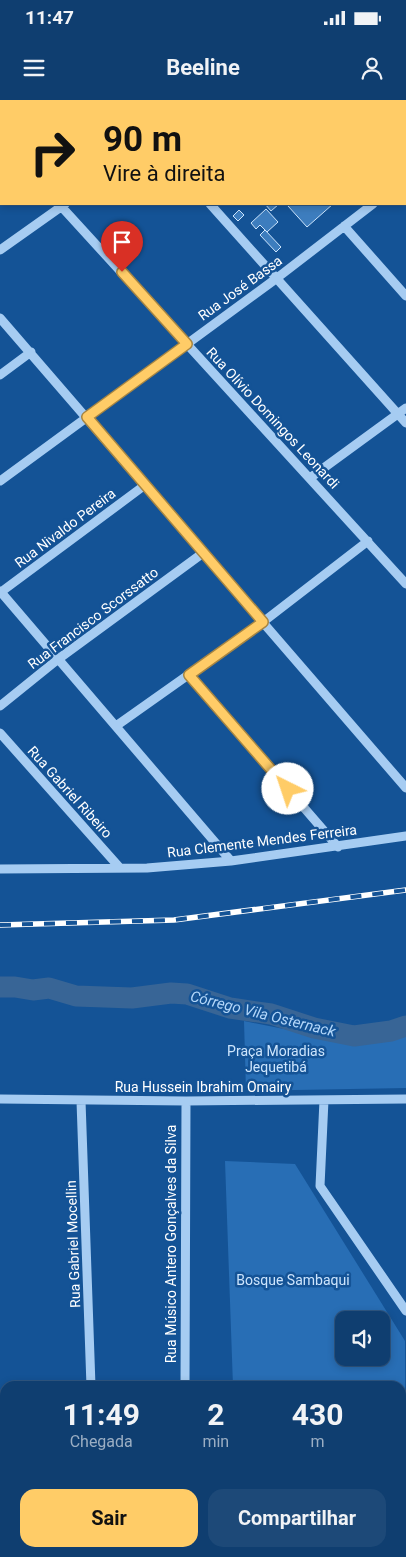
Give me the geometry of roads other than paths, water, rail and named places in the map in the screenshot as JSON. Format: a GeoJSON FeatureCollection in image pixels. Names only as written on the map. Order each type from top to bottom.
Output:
{"type":"FeatureCollection","features":[{"type":"Feature","properties":{"kind":"street"},"geometry":{"type":"LineString","coordinates":[[0,250],[62,205]]}},
{"type":"Feature","properties":{"kind":"street","name":"Rua Olívio Domingos Leonardi"},"geometry":{"type":"LineString","coordinates":[[62,205],[406,584]]}},
{"type":"Feature","properties":{"kind":"street"},"geometry":{"type":"LineString","coordinates":[[211,205],[406,424]]}},
{"type":"Feature","properties":{"kind":"street","name":"Rua José Bassa"},"geometry":{"type":"LineString","coordinates":[[0,481],[277,278],[372,205]]}},
{"type":"Feature","properties":{"kind":"street"},"geometry":{"type":"LineString","coordinates":[[344,226],[406,296]]}},
{"type":"Feature","properties":{"kind":"street"},"geometry":{"type":"LineString","coordinates":[[0,318],[406,788]]}},
{"type":"Feature","properties":{"kind":"street"},"geometry":{"type":"LineString","coordinates":[[0,375],[31,352]]}},
{"type":"Feature","properties":{"kind":"street"},"geometry":{"type":"LineString","coordinates":[[310,478],[406,408]]}},
{"type":"Feature","properties":{"kind":"street","name":"Rua Nivaldo Pereira"},"geometry":{"type":"LineString","coordinates":[[1,592],[145,485]]}},
{"type":"Feature","properties":{"kind":"street"},"geometry":{"type":"LineString","coordinates":[[116,726],[263,622],[368,541]]}},
{"type":"Feature","properties":{"kind":"street","name":"Rua Francisco Scorssatto"},"geometry":{"type":"LineString","coordinates":[[0,706],[57,660],[203,553]]}},
{"type":"Feature","properties":{"kind":"street"},"geometry":{"type":"LineString","coordinates":[[1,592],[230,861]]}},
{"type":"Feature","properties":{"kind":"street"},"geometry":{"type":"LineString","coordinates":[[189,675],[338,847]]}},
{"type":"Feature","properties":{"kind":"street","name":"Rua Gabriel Ribeiro"},"geometry":{"type":"LineString","coordinates":[[0,733],[120,868]]}},
{"type":"Feature","properties":{"kind":"street","name":"Rua Clemente Mendes Ferreira"},"geometry":{"type":"LineString","coordinates":[[1,868],[120,868],[230,861],[406,836]]}},
{"type":"Feature","properties":{"kind":"street","name":"Rua Hussein Ibrahim Omairy"},"geometry":{"type":"LineString","coordinates":[[0,1100],[406,1099]]}},
{"type":"Feature","properties":{"kind":"street"},"geometry":{"type":"LineString","coordinates":[[324,1100],[320,1186],[406,1311]]}},
{"type":"Feature","properties":{"kind":"street","name":"Rua Gabriel Mocellin"},"geometry":{"type":"LineString","coordinates":[[81,1101],[91,1381]]}},
{"type":"Feature","properties":{"kind":"street","name":"Rua Músico Antero Gonçalves da Silva"},"geometry":{"type":"LineString","coordinates":[[184,1381],[186,1101]]}},
{"type":"Feature","properties":{"kind":"waterway","name":"Córrego Vila Osternack"},"geometry":{"type":"LineString","coordinates":[[0,987],[33,990],[49,988],[76,996],[132,998],[171,993],[187,994],[230,1008],[271,1014],[314,1028],[354,1036],[391,1031],[406,1026]]}},
{"type":"Feature","properties":{"kind":"railway"},"geometry":{"type":"LineString","coordinates":[[0,925],[174,920],[406,890]]}},
{"type":"Feature","properties":{"kind":"park label","name":"Praça Moradias Jequetibá"},"geometry":{"type":"Point","coordinates":[276,1060]}},
{"type":"Feature","properties":{"kind":"park label","name":"Bosque Sambaqui"},"geometry":{"type":"Point","coordinates":[293,1280]}}]}
